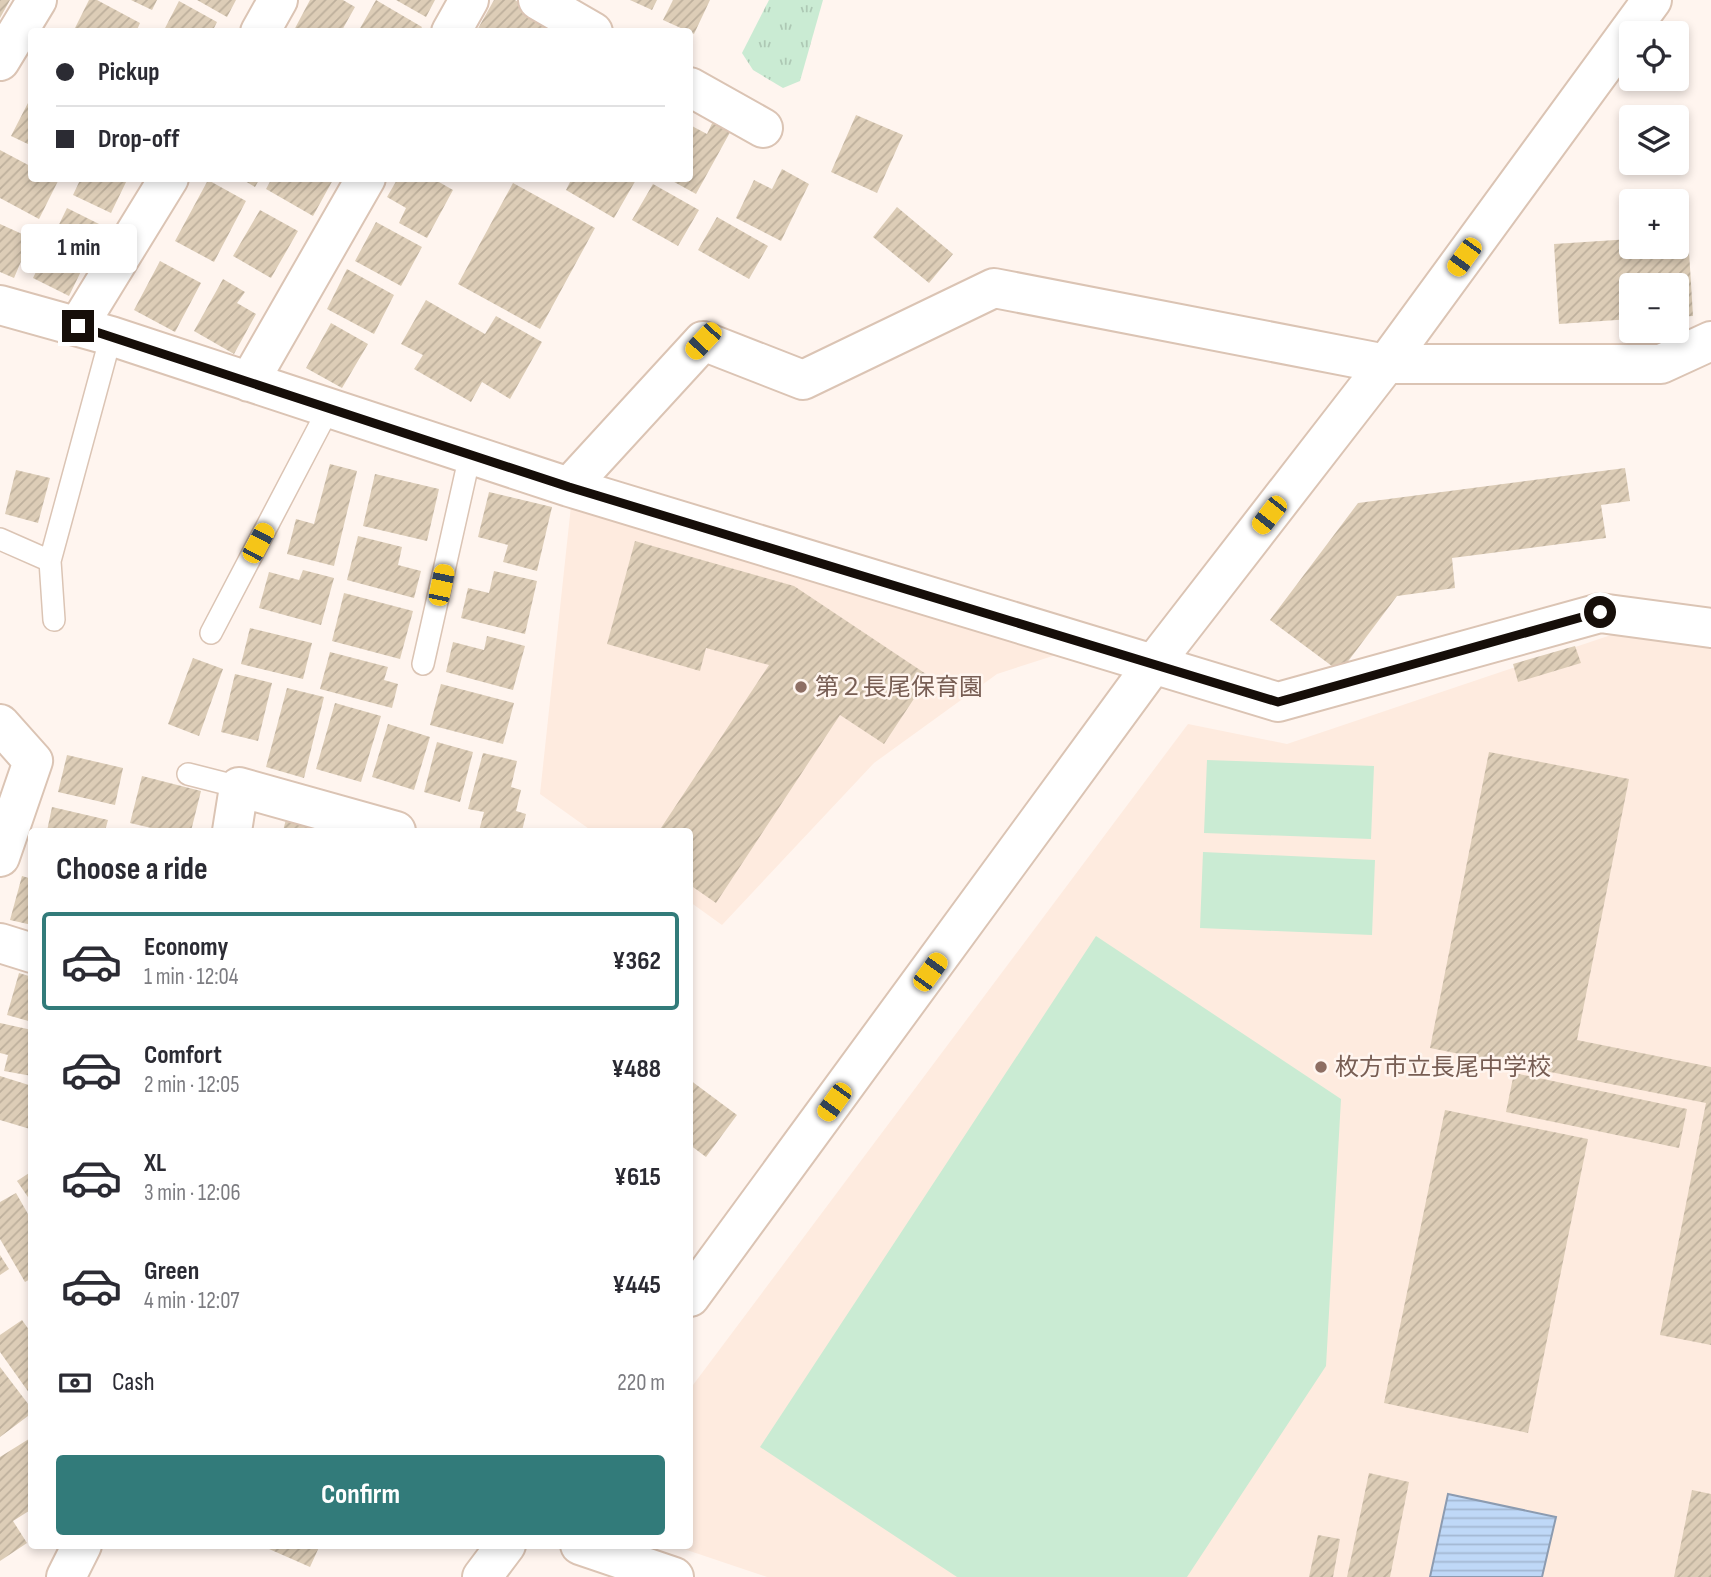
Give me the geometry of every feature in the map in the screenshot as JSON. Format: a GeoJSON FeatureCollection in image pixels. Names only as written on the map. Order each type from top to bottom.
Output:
{"type":"FeatureCollection","features":[{"type":"Feature","properties":{"kind":"street"},"geometry":{"type":"LineString","coordinates":[[0,61],[37,0]]}},
{"type":"Feature","properties":{"kind":"street"},"geometry":{"type":"LineString","coordinates":[[262,28],[278,0]]}},
{"type":"Feature","properties":{"kind":"street"},"geometry":{"type":"LineString","coordinates":[[453,28],[469,0]]}},
{"type":"Feature","properties":{"kind":"street"},"geometry":{"type":"LineString","coordinates":[[538,0],[586,28]]}},
{"type":"Feature","properties":{"kind":"street"},"geometry":{"type":"LineString","coordinates":[[693,1293],[1152,666],[1386,364],[1652,0]]}},
{"type":"Feature","properties":{"kind":"street"},"geometry":{"type":"LineString","coordinates":[[693,88],[763,128]]}},
{"type":"Feature","properties":{"kind":"street"},"geometry":{"type":"LineString","coordinates":[[94,331],[167,182]]}},
{"type":"Feature","properties":{"kind":"street"},"geometry":{"type":"LineString","coordinates":[[249,382],[364,182]]}},
{"type":"Feature","properties":{"kind":"street"},"geometry":{"type":"LineString","coordinates":[[569,487],[703,341],[803,380],[994,288],[1386,364],[1661,364],[1711,341]]}},
{"type":"Feature","properties":{"kind":"street"},"geometry":{"type":"LineString","coordinates":[[0,305],[94,331],[569,487],[1152,666],[1278,702],[1600,612],[1711,628]]}},
{"type":"Feature","properties":{"kind":"street"},"geometry":{"type":"LineString","coordinates":[[0,724],[33,761],[0,857]]}},
{"type":"Feature","properties":{"kind":"street"},"geometry":{"type":"LineString","coordinates":[[233,828],[240,787],[385,828]]}},
{"type":"Feature","properties":{"kind":"street"},"geometry":{"type":"LineString","coordinates":[[0,943],[28,952]]}},
{"type":"Feature","properties":{"kind":"street"},"geometry":{"type":"LineString","coordinates":[[66,1577],[80,1549]]}},
{"type":"Feature","properties":{"kind":"street"},"geometry":{"type":"LineString","coordinates":[[482,1577],[503,1549]]}},
{"type":"Feature","properties":{"kind":"street"},"geometry":{"type":"LineString","coordinates":[[592,1549],[674,1577]]}},
{"type":"Feature","properties":{"kind":"lane"},"geometry":{"type":"LineString","coordinates":[[54,620],[50,561],[94,331]]}},
{"type":"Feature","properties":{"kind":"lane"},"geometry":{"type":"LineString","coordinates":[[211,633],[329,408]]}},
{"type":"Feature","properties":{"kind":"lane"},"geometry":{"type":"LineString","coordinates":[[423,664],[470,455]]}},
{"type":"Feature","properties":{"kind":"lane"},"geometry":{"type":"LineString","coordinates":[[0,539],[50,561]]}},
{"type":"Feature","properties":{"kind":"lane"},"geometry":{"type":"LineString","coordinates":[[188,774],[240,787]]}},
{"type":"Feature","properties":{"kind":"shaded area"},"geometry":{"type":"Polygon","coordinates":[[[571,506],[1059,654],[997,674],[874,763],[722,925],[693,904],[693,828],[588,828],[540,794],[571,506]]]}},
{"type":"Feature","properties":{"kind":"shaded area","name":"枚方市立長尾中学校"},"geometry":{"type":"Polygon","coordinates":[[[1617,633],[1711,645],[1711,1577],[767,1577],[684,1549],[693,1549],[693,1385],[1188,724],[1287,744],[1617,633]]]}},
{"type":"Feature","properties":{"kind":"green space"},"geometry":{"type":"Polygon","coordinates":[[[769,0],[823,0],[800,81],[783,88],[753,70],[742,53],[769,0]]]}},
{"type":"Feature","properties":{"kind":"green space"},"geometry":{"type":"Polygon","coordinates":[[[1207,760],[1374,766],[1371,839],[1204,833],[1207,760]]]}},
{"type":"Feature","properties":{"kind":"green space"},"geometry":{"type":"Polygon","coordinates":[[[1203,852],[1375,860],[1372,935],[1200,928],[1203,852]]]}},
{"type":"Feature","properties":{"kind":"green space"},"geometry":{"type":"Polygon","coordinates":[[[1096,936],[1341,1099],[1326,1366],[1187,1577],[957,1577],[760,1447],[1096,936]]]}},
{"type":"Feature","properties":{"kind":"water"},"geometry":{"type":"Polygon","coordinates":[[[1448,1494],[1556,1517],[1542,1577],[1430,1577],[1448,1494]]]}},
{"type":"Feature","properties":{"kind":"building"},"geometry":{"type":"Polygon","coordinates":[[[0,0],[10,0],[0,18],[0,0]]]}},
{"type":"Feature","properties":{"kind":"building"},"geometry":{"type":"Polygon","coordinates":[[[89,0],[97,0],[140,23],[138,28],[75,28],[89,0]]]}},
{"type":"Feature","properties":{"kind":"building"},"geometry":{"type":"Polygon","coordinates":[[[131,0],[157,0],[152,10],[131,0]]]}},
{"type":"Feature","properties":{"kind":"building"},"geometry":{"type":"Polygon","coordinates":[[[197,0],[236,0],[227,17],[197,0]]]}},
{"type":"Feature","properties":{"kind":"building"},"geometry":{"type":"Polygon","coordinates":[[[310,0],[343,0],[355,7],[343,28],[295,28],[310,0]]]}},
{"type":"Feature","properties":{"kind":"building"},"geometry":{"type":"Polygon","coordinates":[[[376,0],[422,27],[421,28],[360,28],[376,0]]]}},
{"type":"Feature","properties":{"kind":"building"},"geometry":{"type":"Polygon","coordinates":[[[396,0],[435,0],[426,17],[396,0]]]}},
{"type":"Feature","properties":{"kind":"building"},"geometry":{"type":"Polygon","coordinates":[[[494,0],[515,0],[553,22],[550,28],[478,28],[494,0]]]}},
{"type":"Feature","properties":{"kind":"building"},"geometry":{"type":"Polygon","coordinates":[[[630,0],[657,0],[652,10],[630,0]]]}},
{"type":"Feature","properties":{"kind":"building"},"geometry":{"type":"Polygon","coordinates":[[[673,0],[710,0],[694,34],[693,28],[681,28],[663,20],[673,0]]]}},
{"type":"Feature","properties":{"kind":"building"},"geometry":{"type":"Polygon","coordinates":[[[179,1],[217,22],[214,28],[165,28],[179,1]]]}},
{"type":"Feature","properties":{"kind":"building"},"geometry":{"type":"Polygon","coordinates":[[[28,103],[28,144],[11,136],[28,103]]]}},
{"type":"Feature","properties":{"kind":"building"},"geometry":{"type":"Polygon","coordinates":[[[856,115],[903,135],[877,193],[831,172],[856,115]]]}},
{"type":"Feature","properties":{"kind":"building"},"geometry":{"type":"Polygon","coordinates":[[[715,117],[733,127],[696,194],[674,182],[693,182],[693,127],[707,134],[715,117]]]}},
{"type":"Feature","properties":{"kind":"building"},"geometry":{"type":"Polygon","coordinates":[[[0,150],[28,165],[28,182],[58,182],[39,219],[0,198],[0,150]]]}},
{"type":"Feature","properties":{"kind":"building"},"geometry":{"type":"Polygon","coordinates":[[[782,169],[809,184],[781,241],[736,218],[754,180],[772,189],[782,169]]]}},
{"type":"Feature","properties":{"kind":"building"},"geometry":{"type":"Polygon","coordinates":[[[79,182],[126,182],[111,213],[73,195],[79,182]]]}},
{"type":"Feature","properties":{"kind":"building"},"geometry":{"type":"Polygon","coordinates":[[[207,182],[246,201],[214,262],[175,241],[207,182]]]}},
{"type":"Feature","properties":{"kind":"building"},"geometry":{"type":"Polygon","coordinates":[[[270,182],[332,182],[313,216],[266,189],[270,182]]]}},
{"type":"Feature","properties":{"kind":"building"},"geometry":{"type":"Polygon","coordinates":[[[396,182],[439,182],[453,190],[427,238],[399,223],[406,208],[387,197],[396,182]]]}},
{"type":"Feature","properties":{"kind":"building"},"geometry":{"type":"Polygon","coordinates":[[[570,182],[635,182],[614,218],[566,190],[570,182]]]}},
{"type":"Feature","properties":{"kind":"building"},"geometry":{"type":"Polygon","coordinates":[[[513,183],[595,228],[540,329],[458,284],[513,183]]]}},
{"type":"Feature","properties":{"kind":"building"},"geometry":{"type":"Polygon","coordinates":[[[653,184],[699,210],[678,246],[632,220],[653,184]]]}},
{"type":"Feature","properties":{"kind":"building"},"geometry":{"type":"Polygon","coordinates":[[[897,207],[953,254],[929,283],[873,237],[897,207]]]}},
{"type":"Feature","properties":{"kind":"building"},"geometry":{"type":"Polygon","coordinates":[[[67,208],[103,226],[69,296],[33,278],[67,208]]]}},
{"type":"Feature","properties":{"kind":"building"},"geometry":{"type":"Polygon","coordinates":[[[260,210],[298,231],[271,278],[233,256],[260,210]]]}},
{"type":"Feature","properties":{"kind":"building"},"geometry":{"type":"Polygon","coordinates":[[[717,217],[768,246],[749,279],[698,250],[717,217]]]}},
{"type":"Feature","properties":{"kind":"building"},"geometry":{"type":"Polygon","coordinates":[[[376,222],[422,247],[401,286],[355,261],[376,222]]]}},
{"type":"Feature","properties":{"kind":"building"},"geometry":{"type":"Polygon","coordinates":[[[0,224],[31,238],[14,278],[0,272],[0,224]]]}},
{"type":"Feature","properties":{"kind":"building"},"geometry":{"type":"Polygon","coordinates":[[[1619,240],[1619,259],[1689,259],[1689,251],[1693,316],[1689,316],[1689,273],[1619,273],[1619,320],[1559,324],[1554,244],[1619,240]]]}},
{"type":"Feature","properties":{"kind":"building"},"geometry":{"type":"Polygon","coordinates":[[[160,261],[201,283],[175,332],[134,310],[160,261]]]}},
{"type":"Feature","properties":{"kind":"building"},"geometry":{"type":"Polygon","coordinates":[[[347,269],[394,295],[374,334],[327,309],[347,269]]]}},
{"type":"Feature","properties":{"kind":"building"},"geometry":{"type":"Polygon","coordinates":[[[223,279],[245,292],[237,303],[256,314],[234,354],[194,331],[223,279]]]}},
{"type":"Feature","properties":{"kind":"building"},"geometry":{"type":"Polygon","coordinates":[[[426,300],[485,334],[496,316],[542,342],[510,399],[482,382],[471,402],[414,369],[423,355],[401,344],[426,300]]]}},
{"type":"Feature","properties":{"kind":"building"},"geometry":{"type":"Polygon","coordinates":[[[331,323],[368,344],[342,388],[306,368],[331,323]]]}},
{"type":"Feature","properties":{"kind":"building"},"geometry":{"type":"Polygon","coordinates":[[[330,464],[357,471],[334,566],[287,554],[296,519],[314,524],[330,464]]]}},
{"type":"Feature","properties":{"kind":"building"},"geometry":{"type":"Polygon","coordinates":[[[1625,468],[1630,501],[1601,505],[1606,538],[1452,558],[1455,588],[1397,596],[1340,672],[1270,620],[1358,503],[1625,468]]]}},
{"type":"Feature","properties":{"kind":"building"},"geometry":{"type":"Polygon","coordinates":[[[16,470],[50,478],[38,523],[5,514],[16,470]]]}},
{"type":"Feature","properties":{"kind":"building"},"geometry":{"type":"Polygon","coordinates":[[[375,474],[439,489],[427,541],[363,526],[375,474]]]}},
{"type":"Feature","properties":{"kind":"building"},"geometry":{"type":"Polygon","coordinates":[[[489,492],[552,507],[537,571],[503,562],[508,545],[478,537],[489,492]]]}},
{"type":"Feature","properties":{"kind":"building"},"geometry":{"type":"Polygon","coordinates":[[[358,536],[402,547],[398,565],[421,571],[414,598],[347,580],[358,536]]]}},
{"type":"Feature","properties":{"kind":"building"},"geometry":{"type":"Polygon","coordinates":[[[635,541],[794,586],[929,676],[884,744],[840,715],[716,903],[693,887],[693,828],[661,828],[769,665],[706,648],[700,671],[607,644],[635,541]]]}},
{"type":"Feature","properties":{"kind":"building"},"geometry":{"type":"Polygon","coordinates":[[[303,570],[334,578],[321,625],[259,608],[269,572],[299,580],[303,570]]]}},
{"type":"Feature","properties":{"kind":"building"},"geometry":{"type":"Polygon","coordinates":[[[494,571],[537,581],[525,634],[461,618],[468,588],[489,593],[494,571]]]}},
{"type":"Feature","properties":{"kind":"building"},"geometry":{"type":"Polygon","coordinates":[[[344,593],[413,611],[400,659],[332,641],[344,593]]]}},
{"type":"Feature","properties":{"kind":"building"},"geometry":{"type":"Polygon","coordinates":[[[250,628],[312,643],[303,679],[241,664],[250,628]]]}},
{"type":"Feature","properties":{"kind":"building"},"geometry":{"type":"Polygon","coordinates":[[[487,636],[525,646],[513,690],[446,672],[453,642],[484,650],[487,636]]]}},
{"type":"Feature","properties":{"kind":"building"},"geometry":{"type":"Polygon","coordinates":[[[1575,646],[1581,663],[1518,682],[1513,664],[1575,646]]]}},
{"type":"Feature","properties":{"kind":"building"},"geometry":{"type":"Polygon","coordinates":[[[330,652],[388,667],[384,680],[398,684],[392,708],[320,689],[330,652]]]}},
{"type":"Feature","properties":{"kind":"building"},"geometry":{"type":"Polygon","coordinates":[[[193,658],[223,669],[199,736],[168,724],[193,658]]]}},
{"type":"Feature","properties":{"kind":"building"},"geometry":{"type":"Polygon","coordinates":[[[235,674],[272,683],[258,741],[221,732],[235,674]]]}},
{"type":"Feature","properties":{"kind":"building"},"geometry":{"type":"Polygon","coordinates":[[[441,684],[514,703],[503,744],[430,725],[441,684]]]}},
{"type":"Feature","properties":{"kind":"building"},"geometry":{"type":"Polygon","coordinates":[[[287,688],[324,697],[304,778],[266,767],[287,688]]]}},
{"type":"Feature","properties":{"kind":"building"},"geometry":{"type":"Polygon","coordinates":[[[335,703],[381,716],[361,782],[316,769],[335,703]]]}},
{"type":"Feature","properties":{"kind":"building"},"geometry":{"type":"Polygon","coordinates":[[[388,724],[430,737],[414,790],[372,777],[388,724]]]}},
{"type":"Feature","properties":{"kind":"building"},"geometry":{"type":"Polygon","coordinates":[[[437,742],[473,752],[460,802],[424,792],[437,742]]]}},
{"type":"Feature","properties":{"kind":"building"},"geometry":{"type":"Polygon","coordinates":[[[1489,752],[1629,779],[1577,1040],[1711,1067],[1711,1345],[1660,1335],[1706,1103],[1430,1048],[1489,752]]]}},
{"type":"Feature","properties":{"kind":"building"},"geometry":{"type":"Polygon","coordinates":[[[483,753],[517,761],[511,787],[521,790],[516,811],[526,814],[523,828],[480,828],[484,812],[468,809],[483,753]]]}},
{"type":"Feature","properties":{"kind":"building"},"geometry":{"type":"Polygon","coordinates":[[[67,755],[123,768],[115,805],[58,792],[67,755]]]}},
{"type":"Feature","properties":{"kind":"building"},"geometry":{"type":"Polygon","coordinates":[[[142,776],[201,791],[192,828],[151,828],[130,823],[142,776]]]}},
{"type":"Feature","properties":{"kind":"building"},"geometry":{"type":"Polygon","coordinates":[[[52,807],[108,820],[106,828],[48,828],[52,807]]]}},
{"type":"Feature","properties":{"kind":"building"},"geometry":{"type":"Polygon","coordinates":[[[286,819],[318,828],[284,828],[286,819]]]}},
{"type":"Feature","properties":{"kind":"building"},"geometry":{"type":"Polygon","coordinates":[[[22,876],[28,878],[28,924],[10,920],[22,876]]]}},
{"type":"Feature","properties":{"kind":"building"},"geometry":{"type":"Polygon","coordinates":[[[19,973],[28,976],[28,1021],[7,1015],[19,973]]]}},
{"type":"Feature","properties":{"kind":"building"},"geometry":{"type":"Polygon","coordinates":[[[0,1023],[28,1029],[28,1075],[4,1071],[8,1055],[0,1053],[0,1023]]]}},
{"type":"Feature","properties":{"kind":"building"},"geometry":{"type":"Polygon","coordinates":[[[1514,1073],[1687,1109],[1679,1148],[1506,1112],[1514,1073]]]}},
{"type":"Feature","properties":{"kind":"building"},"geometry":{"type":"Polygon","coordinates":[[[0,1076],[28,1085],[28,1128],[0,1120],[0,1076]]]}},
{"type":"Feature","properties":{"kind":"building"},"geometry":{"type":"Polygon","coordinates":[[[693,1082],[737,1115],[706,1157],[693,1147],[693,1082]]]}},
{"type":"Feature","properties":{"kind":"building"},"geometry":{"type":"Polygon","coordinates":[[[1445,1110],[1588,1139],[1528,1433],[1384,1403],[1445,1110]]]}},
{"type":"Feature","properties":{"kind":"building"},"geometry":{"type":"Polygon","coordinates":[[[28,1174],[28,1197],[17,1181],[28,1174]]]}},
{"type":"Feature","properties":{"kind":"building"},"geometry":{"type":"Polygon","coordinates":[[[16,1193],[28,1214],[28,1280],[25,1282],[0,1239],[0,1202],[16,1193]]]}},
{"type":"Feature","properties":{"kind":"building"},"geometry":{"type":"Polygon","coordinates":[[[0,1255],[9,1269],[0,1275],[0,1255]]]}},
{"type":"Feature","properties":{"kind":"building"},"geometry":{"type":"Polygon","coordinates":[[[22,1320],[28,1328],[28,1391],[0,1352],[0,1335],[22,1320]]]}},
{"type":"Feature","properties":{"kind":"building"},"geometry":{"type":"Polygon","coordinates":[[[0,1367],[28,1404],[28,1416],[0,1437],[0,1367]]]}},
{"type":"Feature","properties":{"kind":"building"},"geometry":{"type":"Polygon","coordinates":[[[28,1440],[28,1512],[13,1521],[27,1543],[0,1561],[0,1457],[28,1440]]]}},
{"type":"Feature","properties":{"kind":"building"},"geometry":{"type":"Polygon","coordinates":[[[1369,1473],[1409,1482],[1390,1577],[1347,1577],[1369,1473]]]}},
{"type":"Feature","properties":{"kind":"building"},"geometry":{"type":"Polygon","coordinates":[[[1692,1490],[1711,1494],[1711,1577],[1674,1577],[1692,1490]]]}},
{"type":"Feature","properties":{"kind":"building"},"geometry":{"type":"Polygon","coordinates":[[[1318,1535],[1340,1539],[1333,1577],[1309,1577],[1318,1535]]]}},
{"type":"Feature","properties":{"kind":"building"},"geometry":{"type":"Polygon","coordinates":[[[269,1549],[318,1549],[310,1567],[269,1549]]]}},
{"type":"Feature","properties":{"kind":"place","name":"第２長尾保育園"},"geometry":{"type":"Point","coordinates":[801,687]}},
{"type":"Feature","properties":{"kind":"place","name":"枚方市立長尾中学校"},"geometry":{"type":"Point","coordinates":[1321,1067]}},
{"type":"Feature","properties":{"kind":"route"},"geometry":{"type":"LineString","coordinates":[[78,326],[569,487],[1152,666],[1278,702],[1600,612]]}}]}
